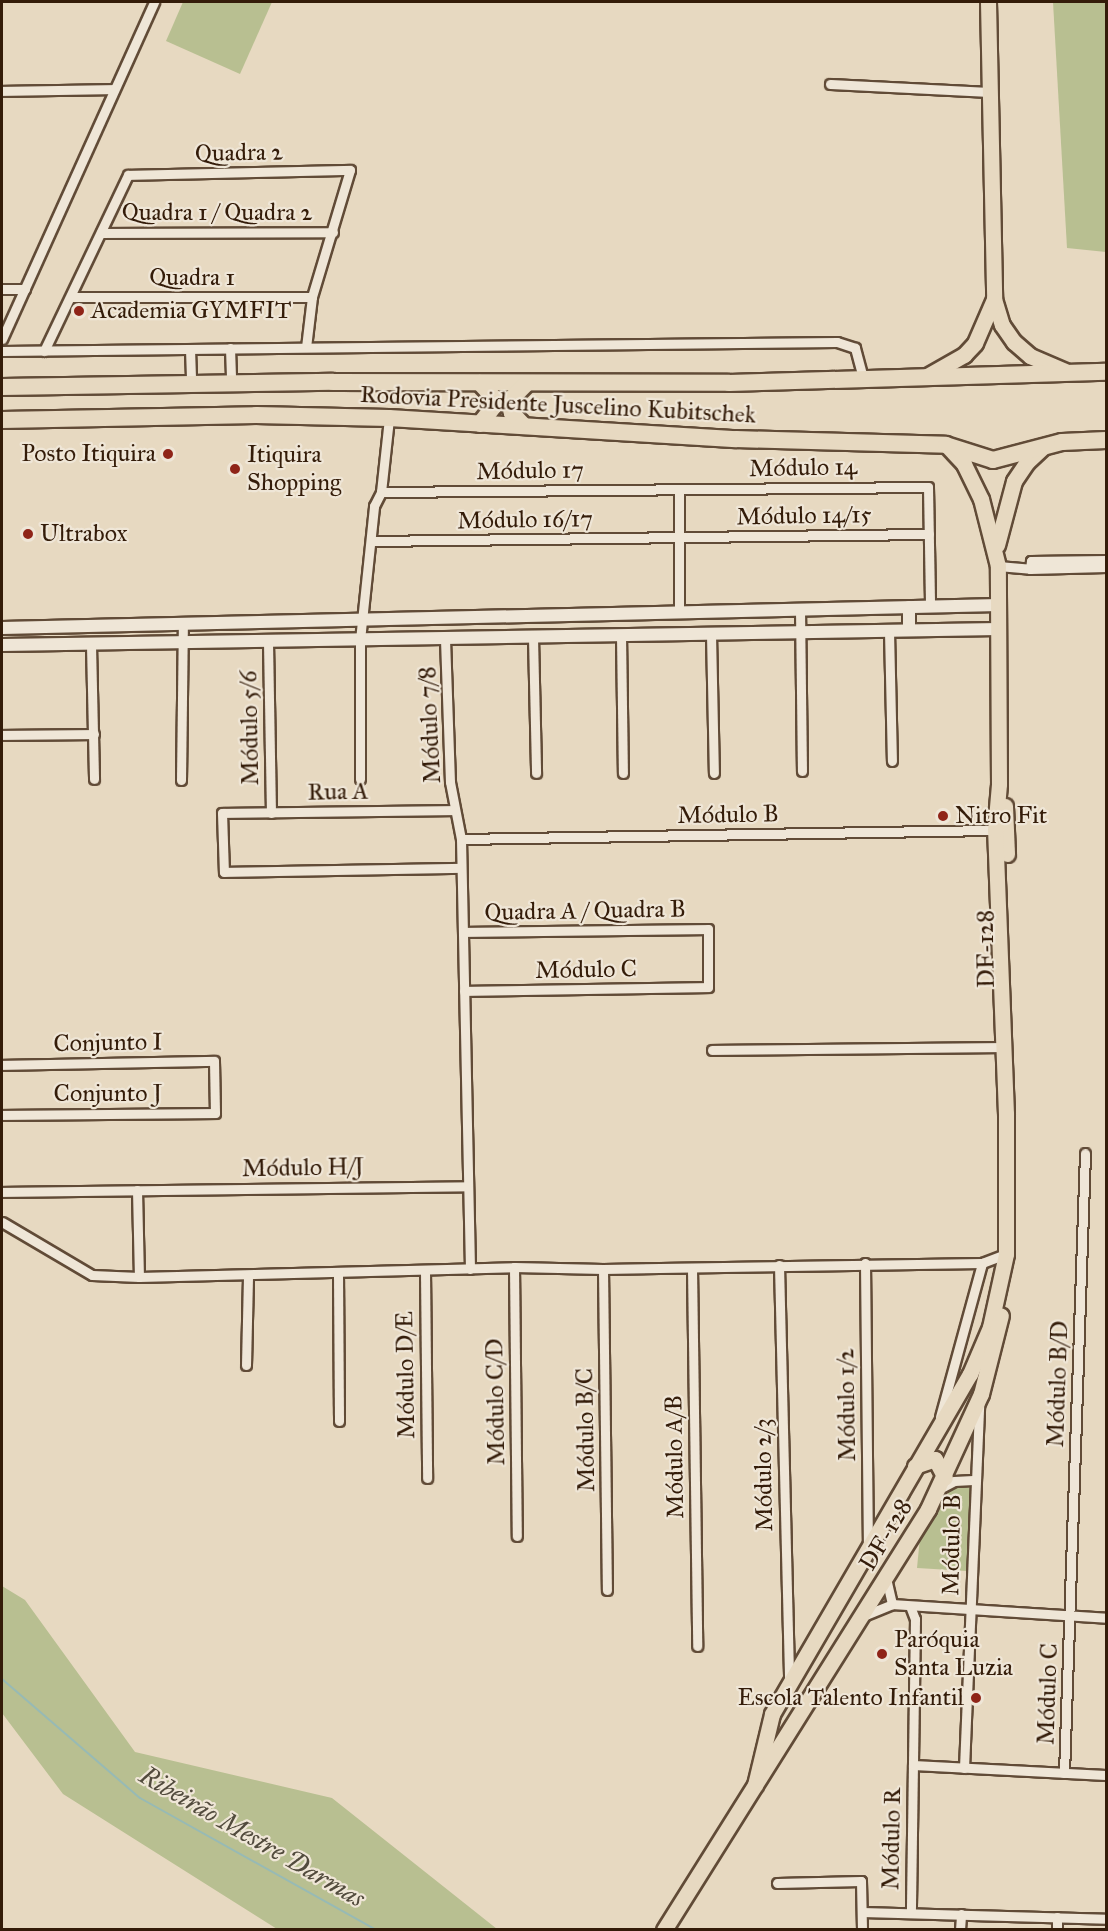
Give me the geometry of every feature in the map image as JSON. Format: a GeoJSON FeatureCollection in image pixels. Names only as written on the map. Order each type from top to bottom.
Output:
{"type":"FeatureCollection","features":[{"type":"Feature","properties":{"kind":"highway","name":"Rodovia Presidente Juscelino Kubitschek"},"geometry":{"type":"LineString","coordinates":[[2,387],[231,383],[729,383],[1065,371],[1107,372]]}},
{"type":"Feature","properties":{"kind":"highway"},"geometry":{"type":"LineString","coordinates":[[480,383],[494,398],[494,406],[480,424]]}},
{"type":"Feature","properties":{"kind":"highway"},"geometry":{"type":"LineString","coordinates":[[524,426],[515,419],[509,401],[526,384]]}},
{"type":"Feature","properties":{"kind":"highway","name":"Rodovia Presidente Juscelino Kubitschek"},"geometry":{"type":"LineString","coordinates":[[2,420],[256,415],[390,418],[725,439],[946,445],[993,460],[1017,457],[1044,446],[1107,440]]}},
{"type":"Feature","properties":{"kind":"main road"},"geometry":{"type":"LineString","coordinates":[[988,2],[994,300],[1002,325],[1014,342],[1046,365],[1065,371]]}},
{"type":"Feature","properties":{"kind":"main road"},"geometry":{"type":"LineString","coordinates":[[927,376],[975,343],[994,300]]}},
{"type":"Feature","properties":{"kind":"main road","name":"DF-128"},"geometry":{"type":"LineString","coordinates":[[946,445],[964,464],[981,499],[996,548],[998,566],[999,783],[995,830],[1002,876],[1009,978],[1010,1101],[1006,1114]]}},
{"type":"Feature","properties":{"kind":"main road","name":"DF-128"},"geometry":{"type":"LineString","coordinates":[[996,548],[1014,481],[1027,462],[1044,446]]}},
{"type":"Feature","properties":{"kind":"main road","name":"DF-128"},"geometry":{"type":"LineString","coordinates":[[755,1785],[769,1721],[980,1353],[1000,1285],[1006,1254],[1006,1114],[1001,993],[1002,876],[1006,846],[1005,810],[999,783]]}},
{"type":"Feature","properties":{"kind":"main road"},"geometry":{"type":"LineString","coordinates":[[1005,810],[995,830],[1006,846]]}},
{"type":"Feature","properties":{"kind":"main road"},"geometry":{"type":"LineString","coordinates":[[1001,993],[1009,978]]}},
{"type":"Feature","properties":{"kind":"main road","name":"DF-128"},"geometry":{"type":"LineString","coordinates":[[664,1929],[811,1699],[942,1484],[979,1398],[998,1335],[1000,1285]]}},
{"type":"Feature","properties":{"kind":"main road"},"geometry":{"type":"LineString","coordinates":[[915,1466],[935,1459],[942,1484]]}},
{"type":"Feature","properties":{"kind":"main road"},"geometry":{"type":"LineString","coordinates":[[789,1683],[792,1698],[811,1699]]}},
{"type":"Feature","properties":{"kind":"street"},"geometry":{"type":"LineString","coordinates":[[2,339],[154,2]]}},
{"type":"Feature","properties":{"kind":"street"},"geometry":{"type":"LineString","coordinates":[[830,84],[990,92]]}},
{"type":"Feature","properties":{"kind":"street"},"geometry":{"type":"LineString","coordinates":[[2,91],[114,89]]}},
{"type":"Feature","properties":{"kind":"street","name":"Quadra 2"},"geometry":{"type":"LineString","coordinates":[[101,233],[129,175],[350,170],[333,232]]}},
{"type":"Feature","properties":{"kind":"street"},"geometry":{"type":"LineString","coordinates":[[306,347],[312,297],[333,232]]}},
{"type":"Feature","properties":{"kind":"street","name":"Quadra 1 / Quadra 2"},"geometry":{"type":"LineString","coordinates":[[101,233],[333,232]]}},
{"type":"Feature","properties":{"kind":"street"},"geometry":{"type":"LineString","coordinates":[[44,351],[101,233]]}},
{"type":"Feature","properties":{"kind":"street"},"geometry":{"type":"LineString","coordinates":[[2,289],[24,289]]}},
{"type":"Feature","properties":{"kind":"street","name":"Quadra 1"},"geometry":{"type":"LineString","coordinates":[[72,297],[312,297]]}},
{"type":"Feature","properties":{"kind":"street"},"geometry":{"type":"LineString","coordinates":[[2,351],[837,342],[855,348],[863,377]]}},
{"type":"Feature","properties":{"kind":"street"},"geometry":{"type":"LineString","coordinates":[[230,348],[231,383]]}},
{"type":"Feature","properties":{"kind":"street"},"geometry":{"type":"LineString","coordinates":[[190,349],[191,384]]}},
{"type":"Feature","properties":{"kind":"street"},"geometry":{"type":"LineString","coordinates":[[360,779],[360,640],[374,507],[381,492],[390,418]]}},
{"type":"Feature","properties":{"kind":"street","name":"Módulo 14"},"geometry":{"type":"LineString","coordinates":[[679,489],[928,487],[929,534]]}},
{"type":"Feature","properties":{"kind":"street"},"geometry":{"type":"LineString","coordinates":[[679,489],[679,612]]}},
{"type":"Feature","properties":{"kind":"street","name":"Módulo 17"},"geometry":{"type":"LineString","coordinates":[[381,492],[679,489]]}},
{"type":"Feature","properties":{"kind":"street"},"geometry":{"type":"LineString","coordinates":[[929,534],[930,606]]}},
{"type":"Feature","properties":{"kind":"street","name":"Módulo 14/15"},"geometry":{"type":"LineString","coordinates":[[679,537],[929,534]]}},
{"type":"Feature","properties":{"kind":"street","name":"Módulo 16/17"},"geometry":{"type":"LineString","coordinates":[[371,541],[679,537]]}},
{"type":"Feature","properties":{"kind":"street"},"geometry":{"type":"LineString","coordinates":[[1030,568],[1031,561],[1107,560]]}},
{"type":"Feature","properties":{"kind":"street"},"geometry":{"type":"LineString","coordinates":[[998,566],[1107,567]]}},
{"type":"Feature","properties":{"kind":"street"},"geometry":{"type":"LineString","coordinates":[[2,628],[999,605]]}},
{"type":"Feature","properties":{"kind":"street"},"geometry":{"type":"LineString","coordinates":[[909,607],[909,630]]}},
{"type":"Feature","properties":{"kind":"street"},"geometry":{"type":"LineString","coordinates":[[834,608],[835,632]]}},
{"type":"Feature","properties":{"kind":"street"},"geometry":{"type":"LineString","coordinates":[[800,609],[802,771]]}},
{"type":"Feature","properties":{"kind":"street"},"geometry":{"type":"LineString","coordinates":[[726,611],[727,634]]}},
{"type":"Feature","properties":{"kind":"street"},"geometry":{"type":"LineString","coordinates":[[562,615],[562,637]]}},
{"type":"Feature","properties":{"kind":"street"},"geometry":{"type":"LineString","coordinates":[[181,780],[183,624]]}},
{"type":"Feature","properties":{"kind":"street"},"geometry":{"type":"LineString","coordinates":[[2,645],[182,644],[999,629]]}},
{"type":"Feature","properties":{"kind":"street"},"geometry":{"type":"LineString","coordinates":[[890,631],[891,761]]}},
{"type":"Feature","properties":{"kind":"street"},"geometry":{"type":"LineString","coordinates":[[711,634],[714,773]]}},
{"type":"Feature","properties":{"kind":"street"},"geometry":{"type":"LineString","coordinates":[[621,636],[623,772]]}},
{"type":"Feature","properties":{"kind":"street"},"geometry":{"type":"LineString","coordinates":[[533,637],[536,773]]}},
{"type":"Feature","properties":{"kind":"street","name":"Módulo 7/8"},"geometry":{"type":"LineString","coordinates":[[445,639],[450,782],[461,839],[470,1269]]}},
{"type":"Feature","properties":{"kind":"street","name":"Módulo 5/6"},"geometry":{"type":"LineString","coordinates":[[268,642],[271,813]]}},
{"type":"Feature","properties":{"kind":"street"},"geometry":{"type":"LineString","coordinates":[[91,645],[94,779]]}},
{"type":"Feature","properties":{"kind":"street"},"geometry":{"type":"LineString","coordinates":[[2,735],[94,734]]}},
{"type":"Feature","properties":{"kind":"street","name":"Rua A"},"geometry":{"type":"LineString","coordinates":[[455,810],[222,813],[224,872],[461,868]]}},
{"type":"Feature","properties":{"kind":"street","name":"Módulo B"},"geometry":{"type":"LineString","coordinates":[[461,839],[995,830]]}},
{"type":"Feature","properties":{"kind":"street","name":"Quadra A / Quadra B"},"geometry":{"type":"LineString","coordinates":[[463,932],[708,929],[708,987]]}},
{"type":"Feature","properties":{"kind":"street","name":"Módulo C"},"geometry":{"type":"LineString","coordinates":[[464,991],[708,987]]}},
{"type":"Feature","properties":{"kind":"street"},"geometry":{"type":"LineString","coordinates":[[712,1050],[1002,1047]]}},
{"type":"Feature","properties":{"kind":"street","name":"Conjunto I"},"geometry":{"type":"LineString","coordinates":[[2,1065],[214,1061],[215,1113]]}},
{"type":"Feature","properties":{"kind":"street","name":"Conjunto J"},"geometry":{"type":"LineString","coordinates":[[2,1115],[215,1113]]}},
{"type":"Feature","properties":{"kind":"street","name":"Módulo B/D"},"geometry":{"type":"LineString","coordinates":[[1071,1617],[1085,1153]]}},
{"type":"Feature","properties":{"kind":"street","name":"Módulo H/J"},"geometry":{"type":"LineString","coordinates":[[2,1192],[468,1186]]}},
{"type":"Feature","properties":{"kind":"street"},"geometry":{"type":"LineString","coordinates":[[137,1190],[138,1277]]}},
{"type":"Feature","properties":{"kind":"street"},"geometry":{"type":"LineString","coordinates":[[2,1222],[92,1275],[138,1277],[425,1272],[514,1267],[603,1269],[865,1263],[982,1263],[1006,1254]]}},
{"type":"Feature","properties":{"kind":"street","name":"Módulo 1/2"},"geometry":{"type":"LineString","coordinates":[[865,1263],[868,1547]]}},
{"type":"Feature","properties":{"kind":"street"},"geometry":{"type":"LineString","coordinates":[[938,1425],[982,1263]]}},
{"type":"Feature","properties":{"kind":"street","name":"Módulo 2/3"},"geometry":{"type":"LineString","coordinates":[[779,1265],[789,1683]]}},
{"type":"Feature","properties":{"kind":"street","name":"Módulo C/D"},"geometry":{"type":"LineString","coordinates":[[514,1267],[517,1536]]}},
{"type":"Feature","properties":{"kind":"street","name":"Módulo A/B"},"geometry":{"type":"LineString","coordinates":[[692,1268],[697,1646]]}},
{"type":"Feature","properties":{"kind":"street","name":"Módulo B/C"},"geometry":{"type":"LineString","coordinates":[[603,1269],[607,1590]]}},
{"type":"Feature","properties":{"kind":"street","name":"Módulo D/E"},"geometry":{"type":"LineString","coordinates":[[425,1272],[427,1478]]}},
{"type":"Feature","properties":{"kind":"street"},"geometry":{"type":"LineString","coordinates":[[338,1274],[339,1421]]}},
{"type":"Feature","properties":{"kind":"street"},"geometry":{"type":"LineString","coordinates":[[246,1365],[249,1275]]}},
{"type":"Feature","properties":{"kind":"street","name":"Módulo B"},"geometry":{"type":"LineString","coordinates":[[964,1768],[973,1480],[979,1398]]}},
{"type":"Feature","properties":{"kind":"street"},"geometry":{"type":"LineString","coordinates":[[942,1484],[973,1480]]}},
{"type":"Feature","properties":{"kind":"street"},"geometry":{"type":"LineString","coordinates":[[886,1578],[892,1604]]}},
{"type":"Feature","properties":{"kind":"street"},"geometry":{"type":"LineString","coordinates":[[862,1617],[892,1604],[970,1611],[1107,1618]]}},
{"type":"Feature","properties":{"kind":"street","name":"Módulo R"},"geometry":{"type":"LineString","coordinates":[[910,1606],[915,1619],[910,1913]]}},
{"type":"Feature","properties":{"kind":"street","name":"Módulo C"},"geometry":{"type":"LineString","coordinates":[[1064,1773],[1071,1617]]}},
{"type":"Feature","properties":{"kind":"street"},"geometry":{"type":"LineString","coordinates":[[912,1765],[1107,1774]]}},
{"type":"Feature","properties":{"kind":"street","name":"Módulo R"},"geometry":{"type":"LineString","coordinates":[[777,1883],[861,1881],[862,1912]]}},
{"type":"Feature","properties":{"kind":"street"},"geometry":{"type":"LineString","coordinates":[[862,1929],[862,1912],[1107,1919]]}},
{"type":"Feature","properties":{"kind":"street"},"geometry":{"type":"LineString","coordinates":[[960,1929],[961,1914]]}},
{"type":"Feature","properties":{"kind":"street"},"geometry":{"type":"LineString","coordinates":[[1057,1917],[1057,1929]]}},
{"type":"Feature","properties":{"kind":"green space"},"geometry":{"type":"Polygon","coordinates":[[[183,2],[272,2],[240,74],[166,41],[183,2]]]}},
{"type":"Feature","properties":{"kind":"green space"},"geometry":{"type":"Polygon","coordinates":[[[1053,2],[1106,2],[1106,252],[1067,248],[1053,2]]]}},
{"type":"Feature","properties":{"kind":"green space"},"geometry":{"type":"Polygon","coordinates":[[[963,1484],[971,1488],[967,1571],[917,1568],[920,1537],[950,1490],[963,1484]]]}},
{"type":"Feature","properties":{"kind":"green space"},"geometry":{"type":"Polygon","coordinates":[[[2,1586],[25,1600],[135,1752],[332,1798],[497,1929],[277,1929],[63,1794],[2,1713],[2,1586]]]}},
{"type":"Feature","properties":{"kind":"waterway","name":"Ribeirão Mestre Darmas"},"geometry":{"type":"LineString","coordinates":[[2,1679],[140,1798],[376,1930]]}},
{"type":"Feature","properties":{"kind":"place","name":"Academia GYMFIT"},"geometry":{"type":"Point","coordinates":[79,311]}},
{"type":"Feature","properties":{"kind":"place","name":"Posto Itiquira"},"geometry":{"type":"Point","coordinates":[168,454]}},
{"type":"Feature","properties":{"kind":"place","name":"Itiquira Shopping"},"geometry":{"type":"Point","coordinates":[235,469]}},
{"type":"Feature","properties":{"kind":"place","name":"Ultrabox"},"geometry":{"type":"Point","coordinates":[28,534]}},
{"type":"Feature","properties":{"kind":"place","name":"Nitro Fit"},"geometry":{"type":"Point","coordinates":[943,816]}},
{"type":"Feature","properties":{"kind":"place","name":"Paróquia Santa Luzia"},"geometry":{"type":"Point","coordinates":[882,1654]}},
{"type":"Feature","properties":{"kind":"place","name":"Escola Talento Infantil"},"geometry":{"type":"Point","coordinates":[976,1698]}}]}
